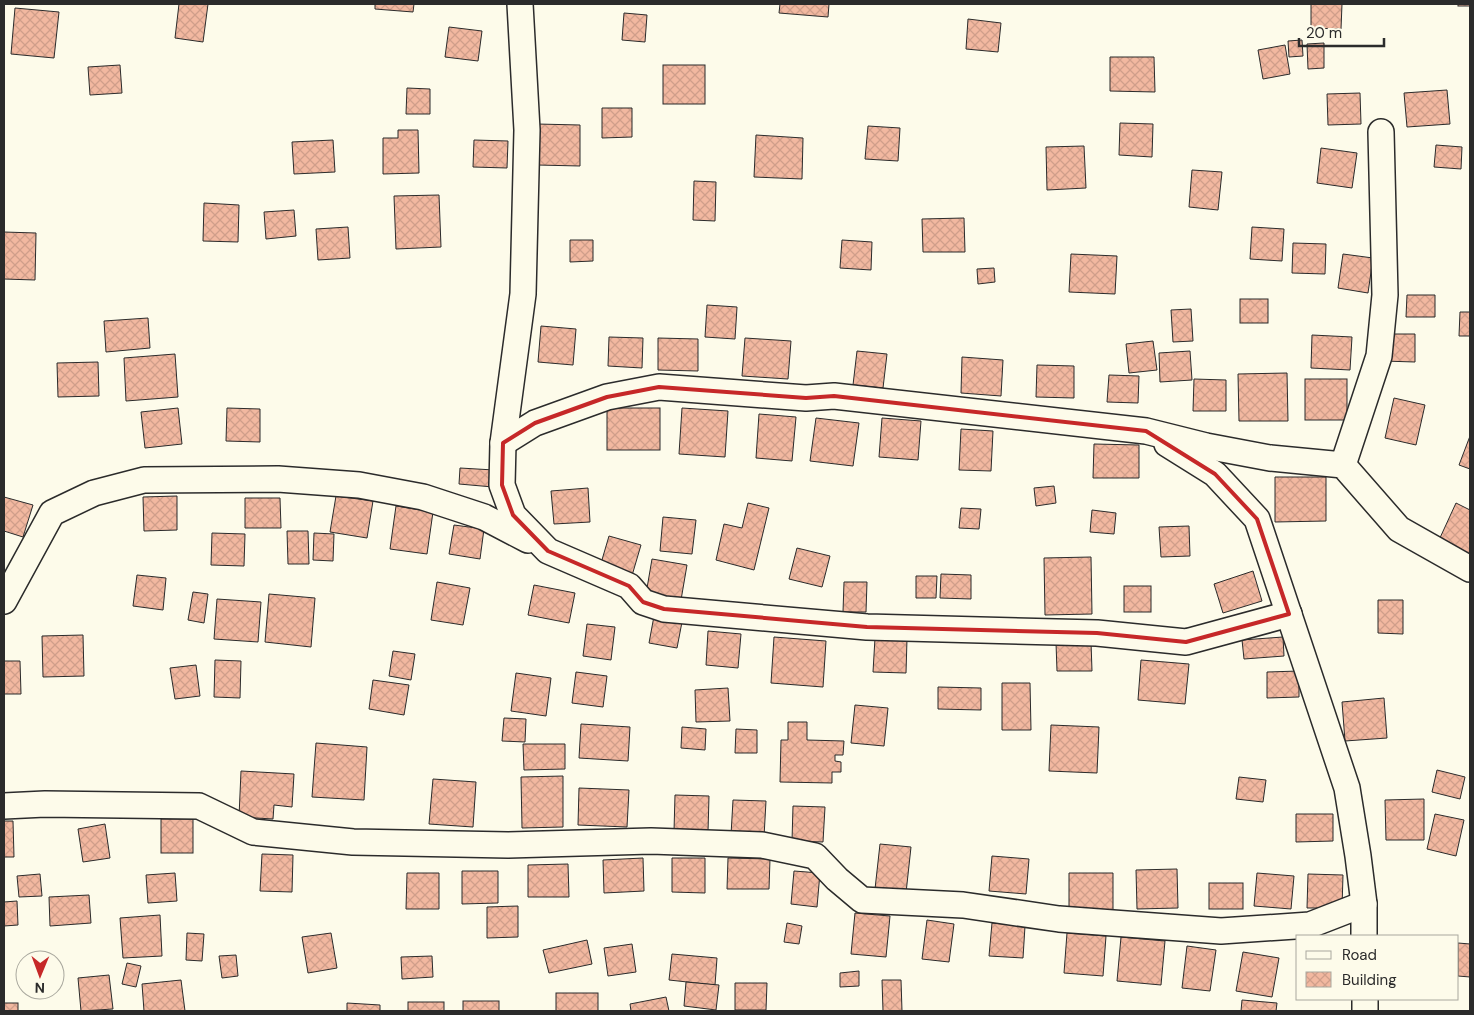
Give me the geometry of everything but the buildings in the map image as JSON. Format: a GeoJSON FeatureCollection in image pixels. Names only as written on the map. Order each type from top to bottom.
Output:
{"type":"FeatureCollection","features":[{"type":"Feature","properties":{"kind":"street"},"geometry":{"type":"LineString","coordinates":[[520,4],[527,130],[523,294],[503,442],[502,485],[513,515],[548,551]]}},
{"type":"Feature","properties":{"kind":"street"},"geometry":{"type":"LineString","coordinates":[[1343,465],[1379,356],[1385,295],[1381,132]]}},
{"type":"Feature","properties":{"kind":"street"},"geometry":{"type":"LineString","coordinates":[[503,442],[535,424],[607,397],[659,387],[806,398],[834,396],[1146,431],[1206,446],[1270,458],[1343,465],[1399,529],[1470,569]]}},
{"type":"Feature","properties":{"kind":"street"},"geometry":{"type":"LineString","coordinates":[[1146,431],[1215,474],[1257,519],[1347,788],[1364,904],[1364,935]]}},
{"type":"Feature","properties":{"kind":"street"},"geometry":{"type":"LineString","coordinates":[[4,601],[52,513],[94,493],[144,480],[278,479],[359,485],[423,497],[484,517],[548,551],[629,586],[644,602],[664,609],[867,627],[1098,633],[1186,642],[1289,614]]}},
{"type":"Feature","properties":{"kind":"street"},"geometry":{"type":"LineString","coordinates":[[4,806],[45,804],[199,806],[253,832],[353,842],[508,845],[651,841],[762,845],[814,856],[862,900],[963,905],[1058,919],[1221,931],[1310,925],[1364,904]]}},
{"type":"Feature","properties":{"kind":"highlighted area"},"geometry":{"type":"Polygon","coordinates":[[[659,387],[806,398],[834,396],[1146,431],[1215,474],[1257,519],[1289,614],[1186,642],[1097,633],[867,627],[664,609],[643,602],[629,586],[548,551],[513,515],[502,485],[503,443],[535,423],[607,397],[659,387]]]}}]}
